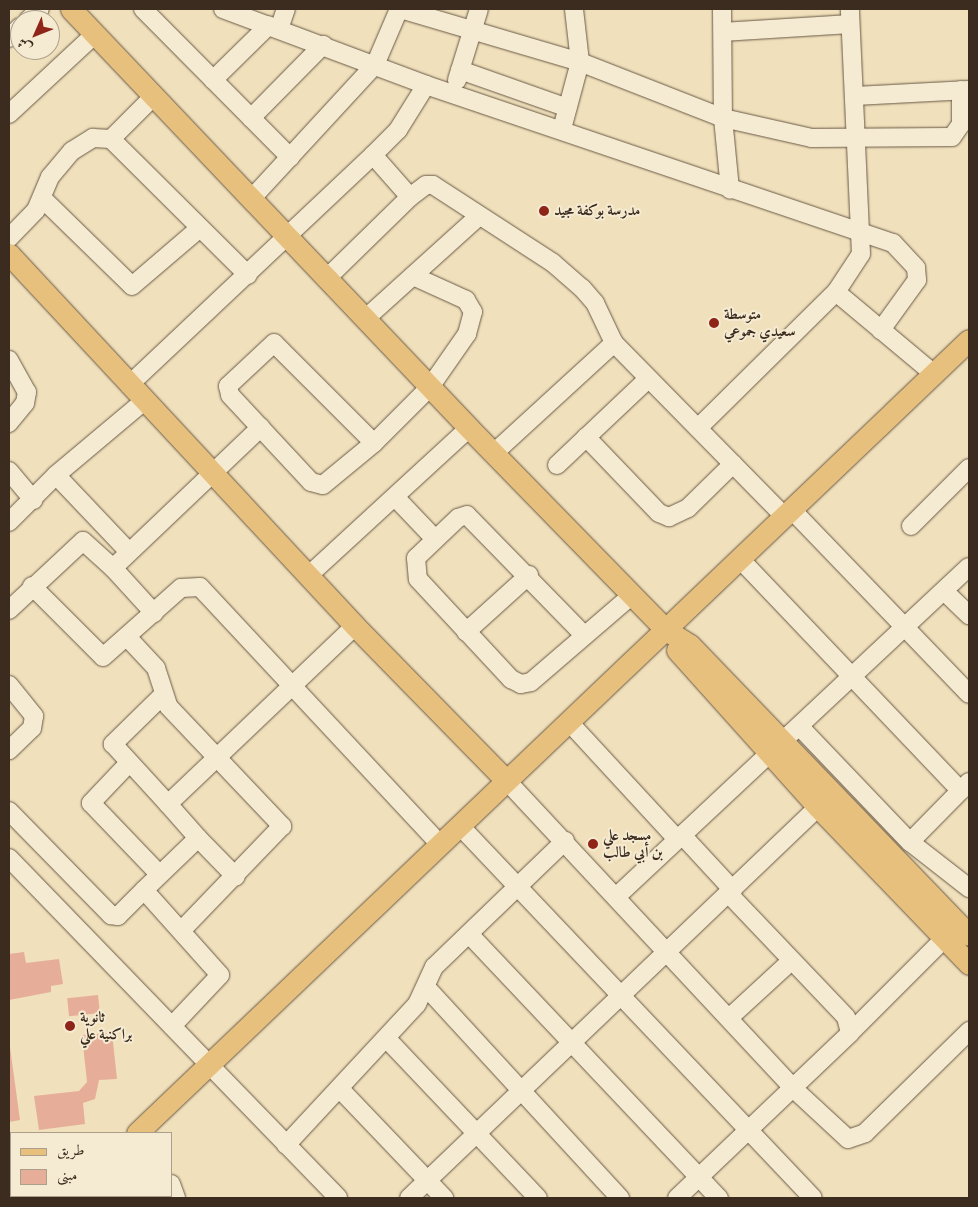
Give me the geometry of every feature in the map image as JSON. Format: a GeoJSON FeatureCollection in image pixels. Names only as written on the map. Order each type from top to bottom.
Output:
{"type":"FeatureCollection","features":[{"type":"Feature","properties":{"kind":"main road"},"geometry":{"type":"LineString","coordinates":[[71,9],[253,197],[326,279],[469,428],[666,630],[690,645],[777,749],[818,807],[969,964]]}},
{"type":"Feature","properties":{"kind":"main road"},"geometry":{"type":"LineString","coordinates":[[9,254],[143,402],[355,626],[506,780]]}},
{"type":"Feature","properties":{"kind":"main road"},"geometry":{"type":"LineString","coordinates":[[138,1132],[461,827],[506,780],[969,341]]}},
{"type":"Feature","properties":{"kind":"main road"},"geometry":{"type":"LineString","coordinates":[[777,749],[969,935]]}},
{"type":"Feature","properties":{"kind":"street"},"geometry":{"type":"LineString","coordinates":[[143,9],[290,157]]}},
{"type":"Feature","properties":{"kind":"street"},"geometry":{"type":"LineString","coordinates":[[160,27],[165,9]]}},
{"type":"Feature","properties":{"kind":"street"},"geometry":{"type":"LineString","coordinates":[[223,9],[426,85],[562,129],[730,190],[861,230],[893,243],[916,268],[912,290],[881,330]]}},
{"type":"Feature","properties":{"kind":"street"},"geometry":{"type":"LineString","coordinates":[[213,80],[274,27],[286,9]]}},
{"type":"Feature","properties":{"kind":"street"},"geometry":{"type":"LineString","coordinates":[[253,197],[375,65],[399,9],[580,62],[723,118],[778,133],[853,140],[952,137],[961,124],[965,90],[855,96]]}},
{"type":"Feature","properties":{"kind":"street"},"geometry":{"type":"LineString","coordinates":[[453,93],[479,9]]}},
{"type":"Feature","properties":{"kind":"street"},"geometry":{"type":"LineString","coordinates":[[562,129],[580,62],[574,9]]}},
{"type":"Feature","properties":{"kind":"street"},"geometry":{"type":"LineString","coordinates":[[722,9],[723,118],[730,190]]}},
{"type":"Feature","properties":{"kind":"street"},"geometry":{"type":"LineString","coordinates":[[698,428],[836,292],[861,254],[861,230],[853,140],[855,96],[850,16],[723,32]]}},
{"type":"Feature","properties":{"kind":"street"},"geometry":{"type":"LineString","coordinates":[[9,114],[95,34]]}},
{"type":"Feature","properties":{"kind":"street"},"geometry":{"type":"LineString","coordinates":[[251,118],[323,45]]}},
{"type":"Feature","properties":{"kind":"street"},"geometry":{"type":"LineString","coordinates":[[460,70],[568,108]]}},
{"type":"Feature","properties":{"kind":"street"},"geometry":{"type":"LineString","coordinates":[[129,385],[248,275],[398,130],[426,85]]}},
{"type":"Feature","properties":{"kind":"street"},"geometry":{"type":"LineString","coordinates":[[111,139],[154,96]]}},
{"type":"Feature","properties":{"kind":"street"},"geometry":{"type":"LineString","coordinates":[[9,238],[43,199],[50,177],[72,151],[93,138],[111,139],[248,275]]}},
{"type":"Feature","properties":{"kind":"street"},"geometry":{"type":"LineString","coordinates":[[373,155],[410,197]]}},
{"type":"Feature","properties":{"kind":"street"},"geometry":{"type":"LineString","coordinates":[[326,279],[410,197],[426,185],[433,185],[553,262],[582,288],[595,303],[614,343],[648,379],[733,464],[788,513],[969,694]]}},
{"type":"Feature","properties":{"kind":"street"},"geometry":{"type":"LineString","coordinates":[[43,199],[132,286],[200,228]]}},
{"type":"Feature","properties":{"kind":"street"},"geometry":{"type":"LineString","coordinates":[[365,320],[479,216]]}},
{"type":"Feature","properties":{"kind":"street"},"geometry":{"type":"LineString","coordinates":[[374,443],[274,343],[228,386],[260,427],[318,486],[331,481],[374,443],[430,387],[457,352],[473,312],[457,293],[413,276]]}},
{"type":"Feature","properties":{"kind":"street"},"geometry":{"type":"LineString","coordinates":[[836,292],[934,374]]}},
{"type":"Feature","properties":{"kind":"street"},"geometry":{"type":"LineString","coordinates":[[494,453],[614,343]]}},
{"type":"Feature","properties":{"kind":"street"},"geometry":{"type":"LineString","coordinates":[[9,360],[27,392],[25,403],[9,423]]}},
{"type":"Feature","properties":{"kind":"street"},"geometry":{"type":"LineString","coordinates":[[557,465],[648,379]]}},
{"type":"Feature","properties":{"kind":"street"},"geometry":{"type":"LineString","coordinates":[[9,522],[56,475],[143,402]]}},
{"type":"Feature","properties":{"kind":"street"},"geometry":{"type":"LineString","coordinates":[[113,568],[260,427]]}},
{"type":"Feature","properties":{"kind":"street"},"geometry":{"type":"LineString","coordinates":[[308,576],[469,428]]}},
{"type":"Feature","properties":{"kind":"street"},"geometry":{"type":"LineString","coordinates":[[586,437],[659,513],[669,517],[688,508],[733,464]]}},
{"type":"Feature","properties":{"kind":"street"},"geometry":{"type":"LineString","coordinates":[[911,526],[969,468]]}},
{"type":"Feature","properties":{"kind":"street"},"geometry":{"type":"LineString","coordinates":[[9,471],[33,500]]}},
{"type":"Feature","properties":{"kind":"street"},"geometry":{"type":"LineString","coordinates":[[56,475],[128,552]]}},
{"type":"Feature","properties":{"kind":"street"},"geometry":{"type":"LineString","coordinates":[[395,498],[435,539]]}},
{"type":"Feature","properties":{"kind":"street"},"geometry":{"type":"LineString","coordinates":[[584,634],[467,515],[458,518],[416,558],[414,573],[466,632],[521,684],[531,682],[584,634],[632,595]]}},
{"type":"Feature","properties":{"kind":"street"},"geometry":{"type":"LineString","coordinates":[[9,610],[32,586],[83,541],[113,568],[154,613]]}},
{"type":"Feature","properties":{"kind":"street"},"geometry":{"type":"LineString","coordinates":[[740,559],[853,679],[965,786],[910,842]]}},
{"type":"Feature","properties":{"kind":"street"},"geometry":{"type":"LineString","coordinates":[[616,897],[679,837],[853,679],[969,567]]}},
{"type":"Feature","properties":{"kind":"street"},"geometry":{"type":"LineString","coordinates":[[466,632],[528,575]]}},
{"type":"Feature","properties":{"kind":"street"},"geometry":{"type":"LineString","coordinates":[[32,586],[99,656],[108,655],[181,588],[200,587],[291,687],[441,845]]}},
{"type":"Feature","properties":{"kind":"street"},"geometry":{"type":"LineString","coordinates":[[944,591],[969,615]]}},
{"type":"Feature","properties":{"kind":"street"},"geometry":{"type":"LineString","coordinates":[[168,804],[355,626]]}},
{"type":"Feature","properties":{"kind":"street"},"geometry":{"type":"LineString","coordinates":[[128,638],[156,668],[162,696],[282,826],[236,877],[182,930]]}},
{"type":"Feature","properties":{"kind":"street"},"geometry":{"type":"LineString","coordinates":[[9,685],[31,708],[34,724],[9,750]]}},
{"type":"Feature","properties":{"kind":"street"},"geometry":{"type":"LineString","coordinates":[[162,696],[114,740],[114,748],[236,877]]}},
{"type":"Feature","properties":{"kind":"street"},"geometry":{"type":"LineString","coordinates":[[569,722],[731,892],[790,962],[846,1017],[850,1033]]}},
{"type":"Feature","properties":{"kind":"street"},"geometry":{"type":"LineString","coordinates":[[800,728],[910,842],[969,888]]}},
{"type":"Feature","properties":{"kind":"street"},"geometry":{"type":"LineString","coordinates":[[128,764],[91,803],[159,874]]}},
{"type":"Feature","properties":{"kind":"street"},"geometry":{"type":"LineString","coordinates":[[506,780],[616,897],[669,950],[795,1090],[841,1135],[856,1138],[969,1031]]}},
{"type":"Feature","properties":{"kind":"street"},"geometry":{"type":"LineString","coordinates":[[409,1198],[520,1089],[731,892],[818,807]]}},
{"type":"Feature","properties":{"kind":"street"},"geometry":{"type":"LineString","coordinates":[[9,811],[111,915],[118,916],[198,838]]}},
{"type":"Feature","properties":{"kind":"street"},"geometry":{"type":"LineString","coordinates":[[461,827],[618,997],[813,1198]]}},
{"type":"Feature","properties":{"kind":"street"},"geometry":{"type":"LineString","coordinates":[[286,1145],[386,1039],[426,987],[434,967],[565,841]]}},
{"type":"Feature","properties":{"kind":"street"},"geometry":{"type":"LineString","coordinates":[[9,858],[338,1198]]}},
{"type":"Feature","properties":{"kind":"street"},"geometry":{"type":"LineString","coordinates":[[144,890],[182,930],[220,975],[172,1026]]}},
{"type":"Feature","properties":{"kind":"street"},"geometry":{"type":"LineString","coordinates":[[469,934],[572,1040],[719,1198]]}},
{"type":"Feature","properties":{"kind":"street"},"geometry":{"type":"LineString","coordinates":[[677,1198],[748,1130],[795,1090],[944,939]]}},
{"type":"Feature","properties":{"kind":"street"},"geometry":{"type":"LineString","coordinates":[[729,1018],[790,962]]}},
{"type":"Feature","properties":{"kind":"street"},"geometry":{"type":"LineString","coordinates":[[426,987],[620,1198]]}},
{"type":"Feature","properties":{"kind":"street"},"geometry":{"type":"LineString","coordinates":[[386,1039],[478,1132],[538,1198]]}},
{"type":"Feature","properties":{"kind":"street"},"geometry":{"type":"LineString","coordinates":[[340,1089],[444,1198]]}},
{"type":"Feature","properties":{"kind":"building"},"geometry":{"type":"Polygon","coordinates":[[[24,952],[26,963],[59,959],[63,984],[51,986],[51,992],[9,1000],[9,954],[24,952]]]}},
{"type":"Feature","properties":{"kind":"building"},"geometry":{"type":"Polygon","coordinates":[[[98,995],[100,1013],[69,1016],[67,998],[98,995]]]}},
{"type":"Feature","properties":{"kind":"building"},"geometry":{"type":"Polygon","coordinates":[[[112,1033],[117,1079],[99,1080],[95,1099],[83,1103],[85,1124],[39,1130],[34,1096],[79,1091],[87,1082],[82,1035],[112,1033]]]}},
{"type":"Feature","properties":{"kind":"building"},"geometry":{"type":"Polygon","coordinates":[[[9,1040],[20,1120],[9,1122],[9,1040]]]}},
{"type":"Feature","properties":{"kind":"building"},"geometry":{"type":"Polygon","coordinates":[[[9,1158],[10,1197],[15,1198],[9,1198],[9,1158]]]}},
{"type":"Feature","properties":{"kind":"place","name":"مدرسة بوكفة مجيد"},"geometry":{"type":"Point","coordinates":[544,211]}},
{"type":"Feature","properties":{"kind":"place","name":"متوسطة سعيدي جموعي"},"geometry":{"type":"Point","coordinates":[714,323]}},
{"type":"Feature","properties":{"kind":"place","name":"مسجد علي بن أبي طالب"},"geometry":{"type":"Point","coordinates":[593,844]}},
{"type":"Feature","properties":{"kind":"place","name":"ثانوية براكنية علي"},"geometry":{"type":"Point","coordinates":[70,1026]}}]}
